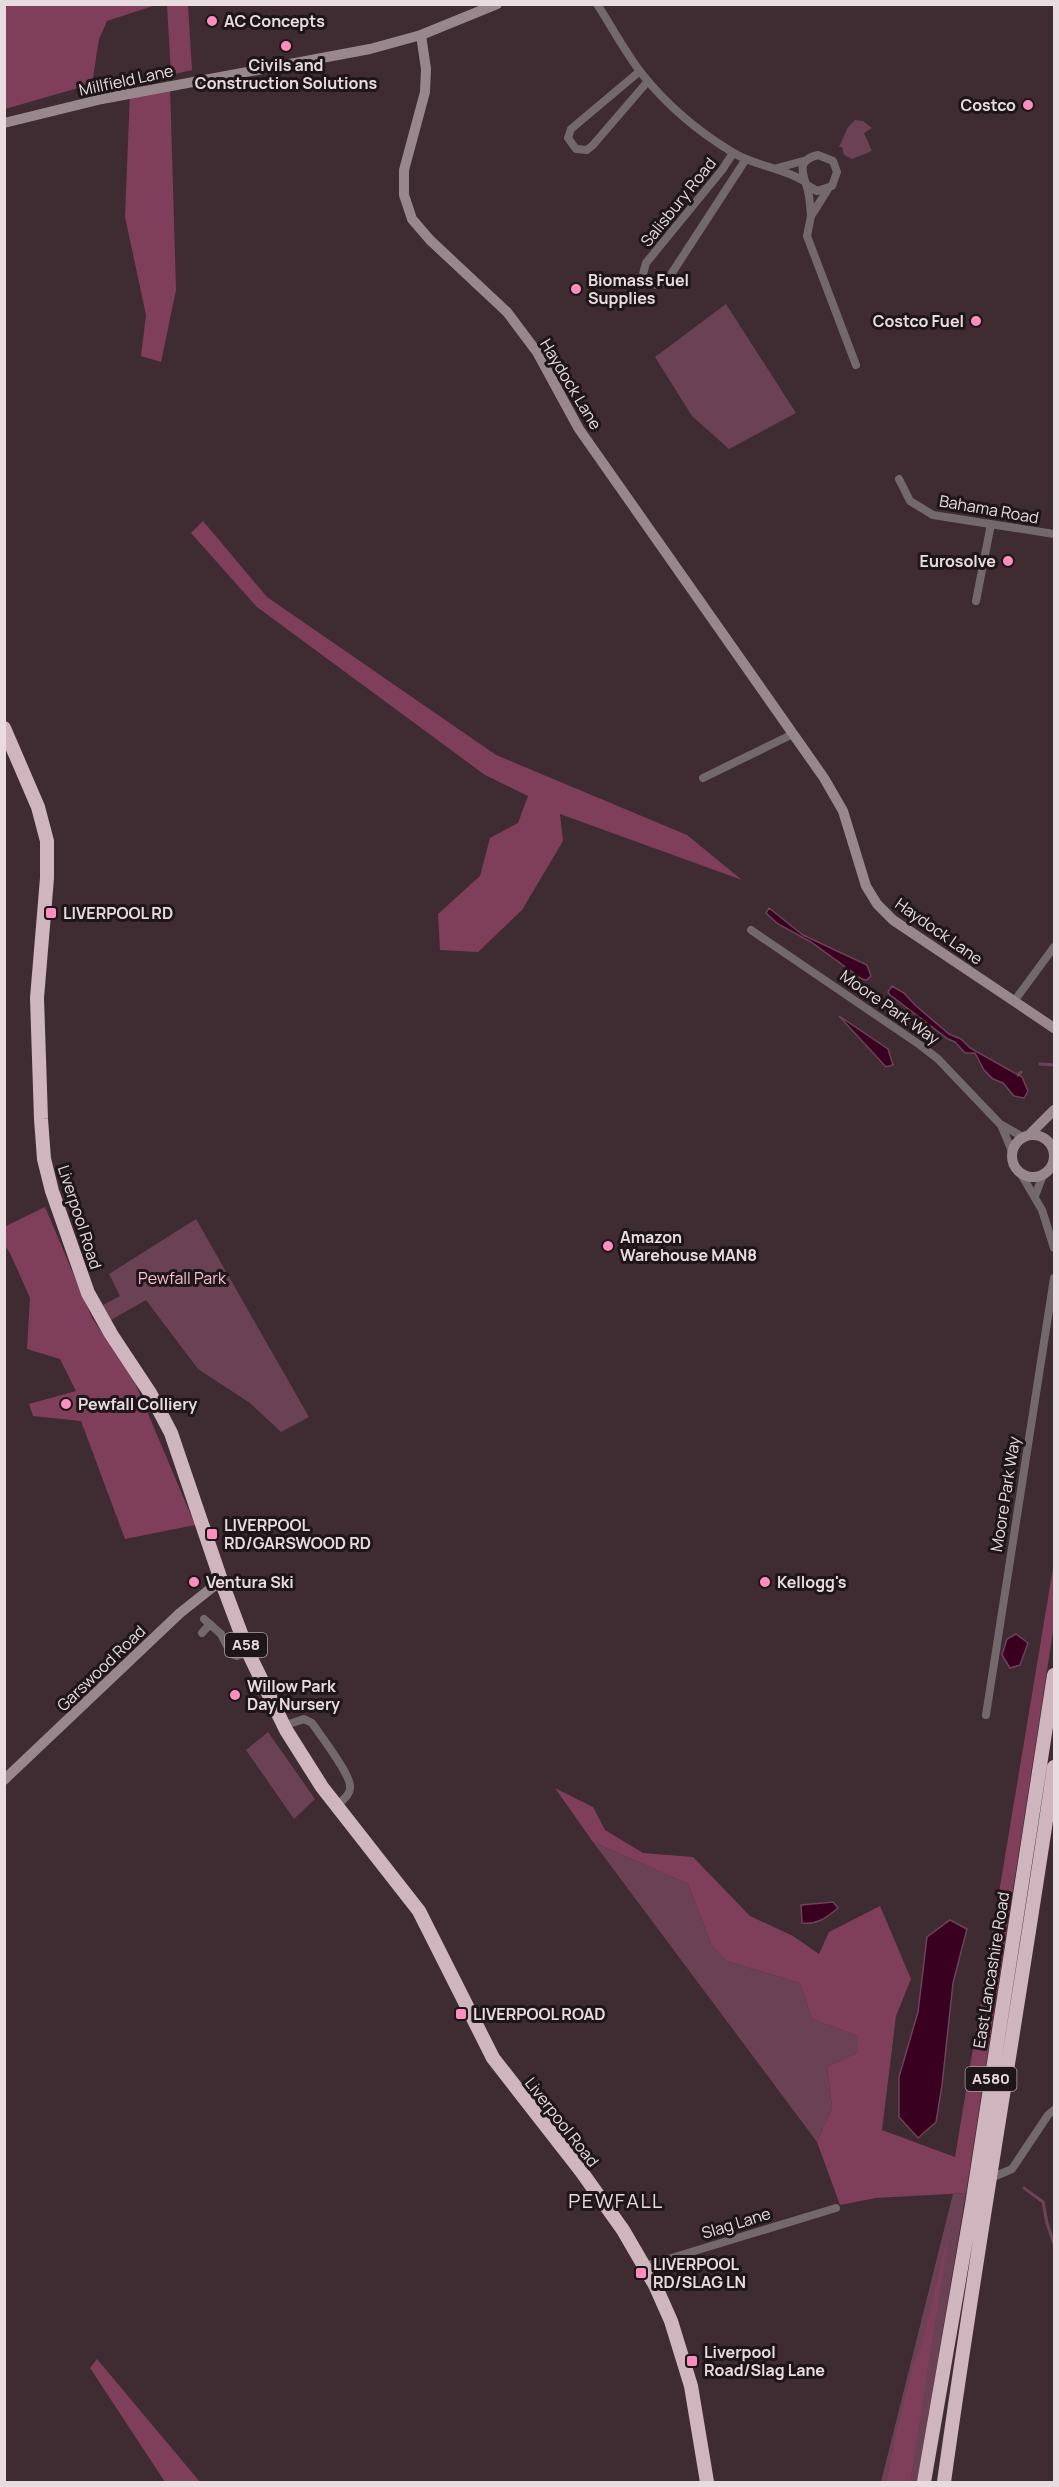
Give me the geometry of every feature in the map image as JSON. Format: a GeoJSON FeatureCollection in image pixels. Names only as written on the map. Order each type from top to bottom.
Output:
{"type":"FeatureCollection","features":[{"type":"Feature","properties":{"kind":"highway","name":"Liverpool Road"},"geometry":{"type":"LineString","coordinates":[[4,728],[38,807],[47,842],[47,878],[38,968],[40,1119],[47,1174],[88,1293],[111,1334],[150,1393],[171,1433],[248,1652],[284,1726],[301,1755],[337,1806],[419,1911],[492,2058],[581,2171],[645,2266],[661,2298],[682,2351],[699,2423],[707,2482]]}},
{"type":"Feature","properties":{"kind":"highway","name":"East Lancashire Road"},"geometry":{"type":"LineString","coordinates":[[924,2482],[974,2188],[1054,1675]]}},
{"type":"Feature","properties":{"kind":"highway","name":"East Lancashire Road"},"geometry":{"type":"LineString","coordinates":[[944,2482],[963,2344],[1054,1767]]}},
{"type":"Feature","properties":{"kind":"highway"},"geometry":{"type":"LineString","coordinates":[[974,2188],[990,2184]]}},
{"type":"Feature","properties":{"kind":"street","name":"Millfield Lane"},"geometry":{"type":"LineString","coordinates":[[4,123],[102,99],[370,49],[421,35],[497,4]]}},
{"type":"Feature","properties":{"kind":"street"},"geometry":{"type":"LineString","coordinates":[[597,4],[648,81],[697,128],[733,153],[777,168],[817,191],[828,189]]}},
{"type":"Feature","properties":{"kind":"street","name":"Haydock Lane"},"geometry":{"type":"LineString","coordinates":[[421,35],[426,69],[425,92],[404,170],[404,195],[412,219],[430,240],[507,312],[537,352],[579,429],[824,778],[843,811],[866,886],[876,904],[893,920],[1054,1028]]}},
{"type":"Feature","properties":{"kind":"street"},"geometry":{"type":"LineString","coordinates":[[640,71],[571,129],[568,138],[576,149],[587,150],[593,145],[648,81]]}},
{"type":"Feature","properties":{"kind":"street","name":"Salisbury Road"},"geometry":{"type":"LineString","coordinates":[[733,153],[722,170],[646,263],[643,274],[651,283],[656,285],[668,279],[746,159]]}},
{"type":"Feature","properties":{"kind":"street"},"geometry":{"type":"LineString","coordinates":[[777,168],[813,157],[824,156],[834,162],[837,178],[811,216],[807,230],[808,242],[856,365]]}},
{"type":"Feature","properties":{"kind":"street"},"geometry":{"type":"LineString","coordinates":[[807,160],[802,170],[811,216]]}},
{"type":"Feature","properties":{"kind":"street","name":"Bahama Road"},"geometry":{"type":"LineString","coordinates":[[899,479],[910,501],[933,515],[1054,534]]}},
{"type":"Feature","properties":{"kind":"street"},"geometry":{"type":"LineString","coordinates":[[976,601],[991,524]]}},
{"type":"Feature","properties":{"kind":"street"},"geometry":{"type":"LineString","coordinates":[[703,777],[794,734]]}},
{"type":"Feature","properties":{"kind":"street","name":"Moore Park Way"},"geometry":{"type":"LineString","coordinates":[[751,930],[938,1059],[1000,1124],[1012,1151]]}},
{"type":"Feature","properties":{"kind":"street"},"geometry":{"type":"LineString","coordinates":[[1015,1000],[1054,947]]}},
{"type":"Feature","properties":{"kind":"street"},"geometry":{"type":"LineString","coordinates":[[1052,1113],[1026,1136],[1018,1140],[1012,1151],[1012,1162],[1035,1196],[1048,1224],[1054,1248]]}},
{"type":"Feature","properties":{"kind":"street"},"geometry":{"type":"LineString","coordinates":[[1035,1196],[1054,1161],[1049,1142],[1052,1113]]}},
{"type":"Feature","properties":{"kind":"street","name":"Moore Park Way"},"geometry":{"type":"LineString","coordinates":[[1000,1124],[1026,1136]]}},
{"type":"Feature","properties":{"kind":"street"},"geometry":{"type":"LineString","coordinates":[[1026,1136],[1049,1142]]}},
{"type":"Feature","properties":{"kind":"street"},"geometry":{"type":"LineString","coordinates":[[1022,1174],[1032,1178],[1049,1171]]}},
{"type":"Feature","properties":{"kind":"street","name":"Moore Park Way"},"geometry":{"type":"LineString","coordinates":[[986,1715],[1054,1278]]}},
{"type":"Feature","properties":{"kind":"street","name":"Garswood Road"},"geometry":{"type":"LineString","coordinates":[[4,1780],[180,1613],[214,1586],[222,1583]]}},
{"type":"Feature","properties":{"kind":"street"},"geometry":{"type":"LineString","coordinates":[[202,1633],[207,1622],[221,1634],[231,1654],[237,1656],[248,1652]]}},
{"type":"Feature","properties":{"kind":"street"},"geometry":{"type":"LineString","coordinates":[[284,1726],[304,1719],[312,1723],[348,1778],[351,1788],[337,1806]]}},
{"type":"Feature","properties":{"kind":"street"},"geometry":{"type":"LineString","coordinates":[[990,2184],[1012,2169],[1047,2115],[1054,2110]]}},
{"type":"Feature","properties":{"kind":"street","name":"Slag Lane"},"geometry":{"type":"LineString","coordinates":[[645,2266],[836,2208]]}},
{"type":"Feature","properties":{"kind":"green space"},"geometry":{"type":"Polygon","coordinates":[[[855,120],[863,121],[872,128],[864,133],[872,151],[852,159],[844,155],[842,147],[839,147],[848,127],[855,120]]]}},
{"type":"Feature","properties":{"kind":"green space"},"geometry":{"type":"Polygon","coordinates":[[[726,304],[796,413],[729,449],[692,416],[655,357],[726,304]]]}},
{"type":"Feature","properties":{"kind":"green space","name":"Pewfall Park"},"geometry":{"type":"Polygon","coordinates":[[[196,1219],[309,1417],[281,1432],[250,1403],[198,1369],[146,1300],[111,1320],[103,1305],[120,1296],[109,1274],[196,1219]]]}},
{"type":"Feature","properties":{"kind":"green space"},"geometry":{"type":"Polygon","coordinates":[[[268,1732],[315,1799],[294,1819],[246,1750],[268,1732]]]}},
{"type":"Feature","properties":{"kind":"green space"},"geometry":{"type":"Polygon","coordinates":[[[593,1842],[688,1884],[711,1944],[726,1961],[800,1983],[812,2019],[858,2036],[858,2052],[827,2067],[832,2108],[817,2142],[593,1842]]]}},
{"type":"Feature","properties":{"kind":"green space"},"geometry":{"type":"Polygon","coordinates":[[[966,2193],[917,2482],[881,2482],[953,2194],[966,2193]]]}},
{"type":"Feature","properties":{"kind":"shaded area"},"geometry":{"type":"Polygon","coordinates":[[[5,4],[156,5],[107,21],[99,39],[92,84],[5,109],[5,4]]]}},
{"type":"Feature","properties":{"kind":"shaded area"},"geometry":{"type":"Polygon","coordinates":[[[167,5],[188,5],[192,70],[171,75],[167,5]]]}},
{"type":"Feature","properties":{"kind":"shaded area"},"geometry":{"type":"Polygon","coordinates":[[[170,86],[176,290],[161,362],[141,356],[146,315],[125,217],[130,93],[170,86]]]}},
{"type":"Feature","properties":{"kind":"shaded area"},"geometry":{"type":"Polygon","coordinates":[[[203,521],[267,597],[496,755],[687,835],[742,880],[560,814],[563,841],[522,910],[478,952],[440,950],[438,914],[480,876],[490,838],[518,823],[528,796],[485,775],[257,607],[191,533],[203,521]]]}},
{"type":"Feature","properties":{"kind":"shaded area"},"geometry":{"type":"Polygon","coordinates":[[[769,908],[803,935],[867,965],[871,976],[867,980],[862,979],[811,942],[778,924],[766,913],[769,908]]]}},
{"type":"Feature","properties":{"kind":"shaded area"},"geometry":{"type":"Polygon","coordinates":[[[892,986],[904,993],[949,1034],[1022,1077],[1028,1091],[1024,1098],[1014,1096],[1003,1083],[993,1079],[984,1070],[975,1053],[965,1053],[955,1042],[890,995],[888,992],[892,986]]]}},
{"type":"Feature","properties":{"kind":"shaded area"},"geometry":{"type":"Polygon","coordinates":[[[839,1016],[888,1049],[893,1065],[886,1067],[839,1016]]]}},
{"type":"Feature","properties":{"kind":"shaded area"},"geometry":{"type":"Polygon","coordinates":[[[45,1207],[92,1318],[133,1378],[195,1525],[125,1539],[81,1421],[33,1416],[29,1404],[76,1391],[60,1359],[27,1349],[30,1298],[5,1246],[4,1227],[45,1207]]]}},
{"type":"Feature","properties":{"kind":"shaded area"},"geometry":{"type":"Polygon","coordinates":[[[1054,1562],[1054,1625],[966,2193],[876,2198],[840,2205],[817,2142],[832,2108],[827,2067],[858,2052],[858,2036],[812,2019],[800,1983],[726,1961],[711,1944],[688,1884],[593,1842],[555,1788],[593,1807],[605,1830],[643,1853],[693,1857],[750,1916],[793,1936],[819,1954],[829,1932],[880,1906],[911,1979],[896,2016],[882,2130],[955,2157],[1054,1562]]]}},
{"type":"Feature","properties":{"kind":"shaded area"},"geometry":{"type":"Polygon","coordinates":[[[1016,1634],[1028,1643],[1020,1665],[1010,1668],[1002,1655],[1007,1639],[1016,1634]]]}},
{"type":"Feature","properties":{"kind":"shaded area"},"geometry":{"type":"Polygon","coordinates":[[[833,1902],[838,1908],[825,1918],[817,1922],[802,1923],[801,1905],[833,1902]]]}},
{"type":"Feature","properties":{"kind":"shaded area"},"geometry":{"type":"Polygon","coordinates":[[[950,1920],[967,1929],[953,1983],[936,2122],[918,2138],[899,2117],[899,2077],[918,2012],[927,1937],[950,1920]]]}},
{"type":"Feature","properties":{"kind":"shaded area"},"geometry":{"type":"Polygon","coordinates":[[[949,2233],[910,2482],[887,2482],[896,2434],[913,2366],[922,2343],[949,2233]]]}},
{"type":"Feature","properties":{"kind":"shaded area"},"geometry":{"type":"Polygon","coordinates":[[[97,2359],[200,2482],[165,2482],[90,2368],[97,2359]]]}},
{"type":"Feature","properties":{"kind":"waterway"},"geometry":{"type":"LineString","coordinates":[[1040,1064],[1054,1065]]}},
{"type":"Feature","properties":{"kind":"waterway"},"geometry":{"type":"LineString","coordinates":[[1018,1075],[1021,1072]]}},
{"type":"Feature","properties":{"kind":"waterway"},"geometry":{"type":"LineString","coordinates":[[1024,2188],[1043,2202],[1054,2244]]}},
{"type":"Feature","properties":{"kind":"place","name":"AC Concepts"},"geometry":{"type":"Point","coordinates":[212,21]}},
{"type":"Feature","properties":{"kind":"place","name":"Civils and Construction Solutions"},"geometry":{"type":"Point","coordinates":[286,46]}},
{"type":"Feature","properties":{"kind":"place","name":"Costco"},"geometry":{"type":"Point","coordinates":[1028,105]}},
{"type":"Feature","properties":{"kind":"place","name":"Biomass Fuel Supplies"},"geometry":{"type":"Point","coordinates":[576,289]}},
{"type":"Feature","properties":{"kind":"place","name":"Costco Fuel"},"geometry":{"type":"Point","coordinates":[976,321]}},
{"type":"Feature","properties":{"kind":"place","name":"Eurosolve"},"geometry":{"type":"Point","coordinates":[1008,561]}},
{"type":"Feature","properties":{"kind":"place","name":"LIVERPOOL RD"},"geometry":{"type":"Point","coordinates":[51,913]}},
{"type":"Feature","properties":{"kind":"place","name":"Amazon Warehouse MAN8"},"geometry":{"type":"Point","coordinates":[608,1246]}},
{"type":"Feature","properties":{"kind":"place","name":"Pewfall Colliery"},"geometry":{"type":"Point","coordinates":[66,1404]}},
{"type":"Feature","properties":{"kind":"place","name":"LIVERPOOL RD/GARSWOOD RD"},"geometry":{"type":"Point","coordinates":[212,1534]}},
{"type":"Feature","properties":{"kind":"place","name":"Ventura Ski"},"geometry":{"type":"Point","coordinates":[194,1582]}},
{"type":"Feature","properties":{"kind":"place","name":"Kellogg's"},"geometry":{"type":"Point","coordinates":[765,1582]}},
{"type":"Feature","properties":{"kind":"place","name":"Willow Park Day Nursery"},"geometry":{"type":"Point","coordinates":[235,1695]}},
{"type":"Feature","properties":{"kind":"place","name":"LIVERPOOL ROAD"},"geometry":{"type":"Point","coordinates":[461,2014]}},
{"type":"Feature","properties":{"kind":"place","name":"LIVERPOOL RD/SLAG LN"},"geometry":{"type":"Point","coordinates":[641,2273]}},
{"type":"Feature","properties":{"kind":"place","name":"Liverpool Road/Slag Lane"},"geometry":{"type":"Point","coordinates":[692,2361]}},
{"type":"Feature","properties":{"kind":"district","name":"PEWFALL"},"geometry":{"type":"Point","coordinates":[616,2201]}}]}
